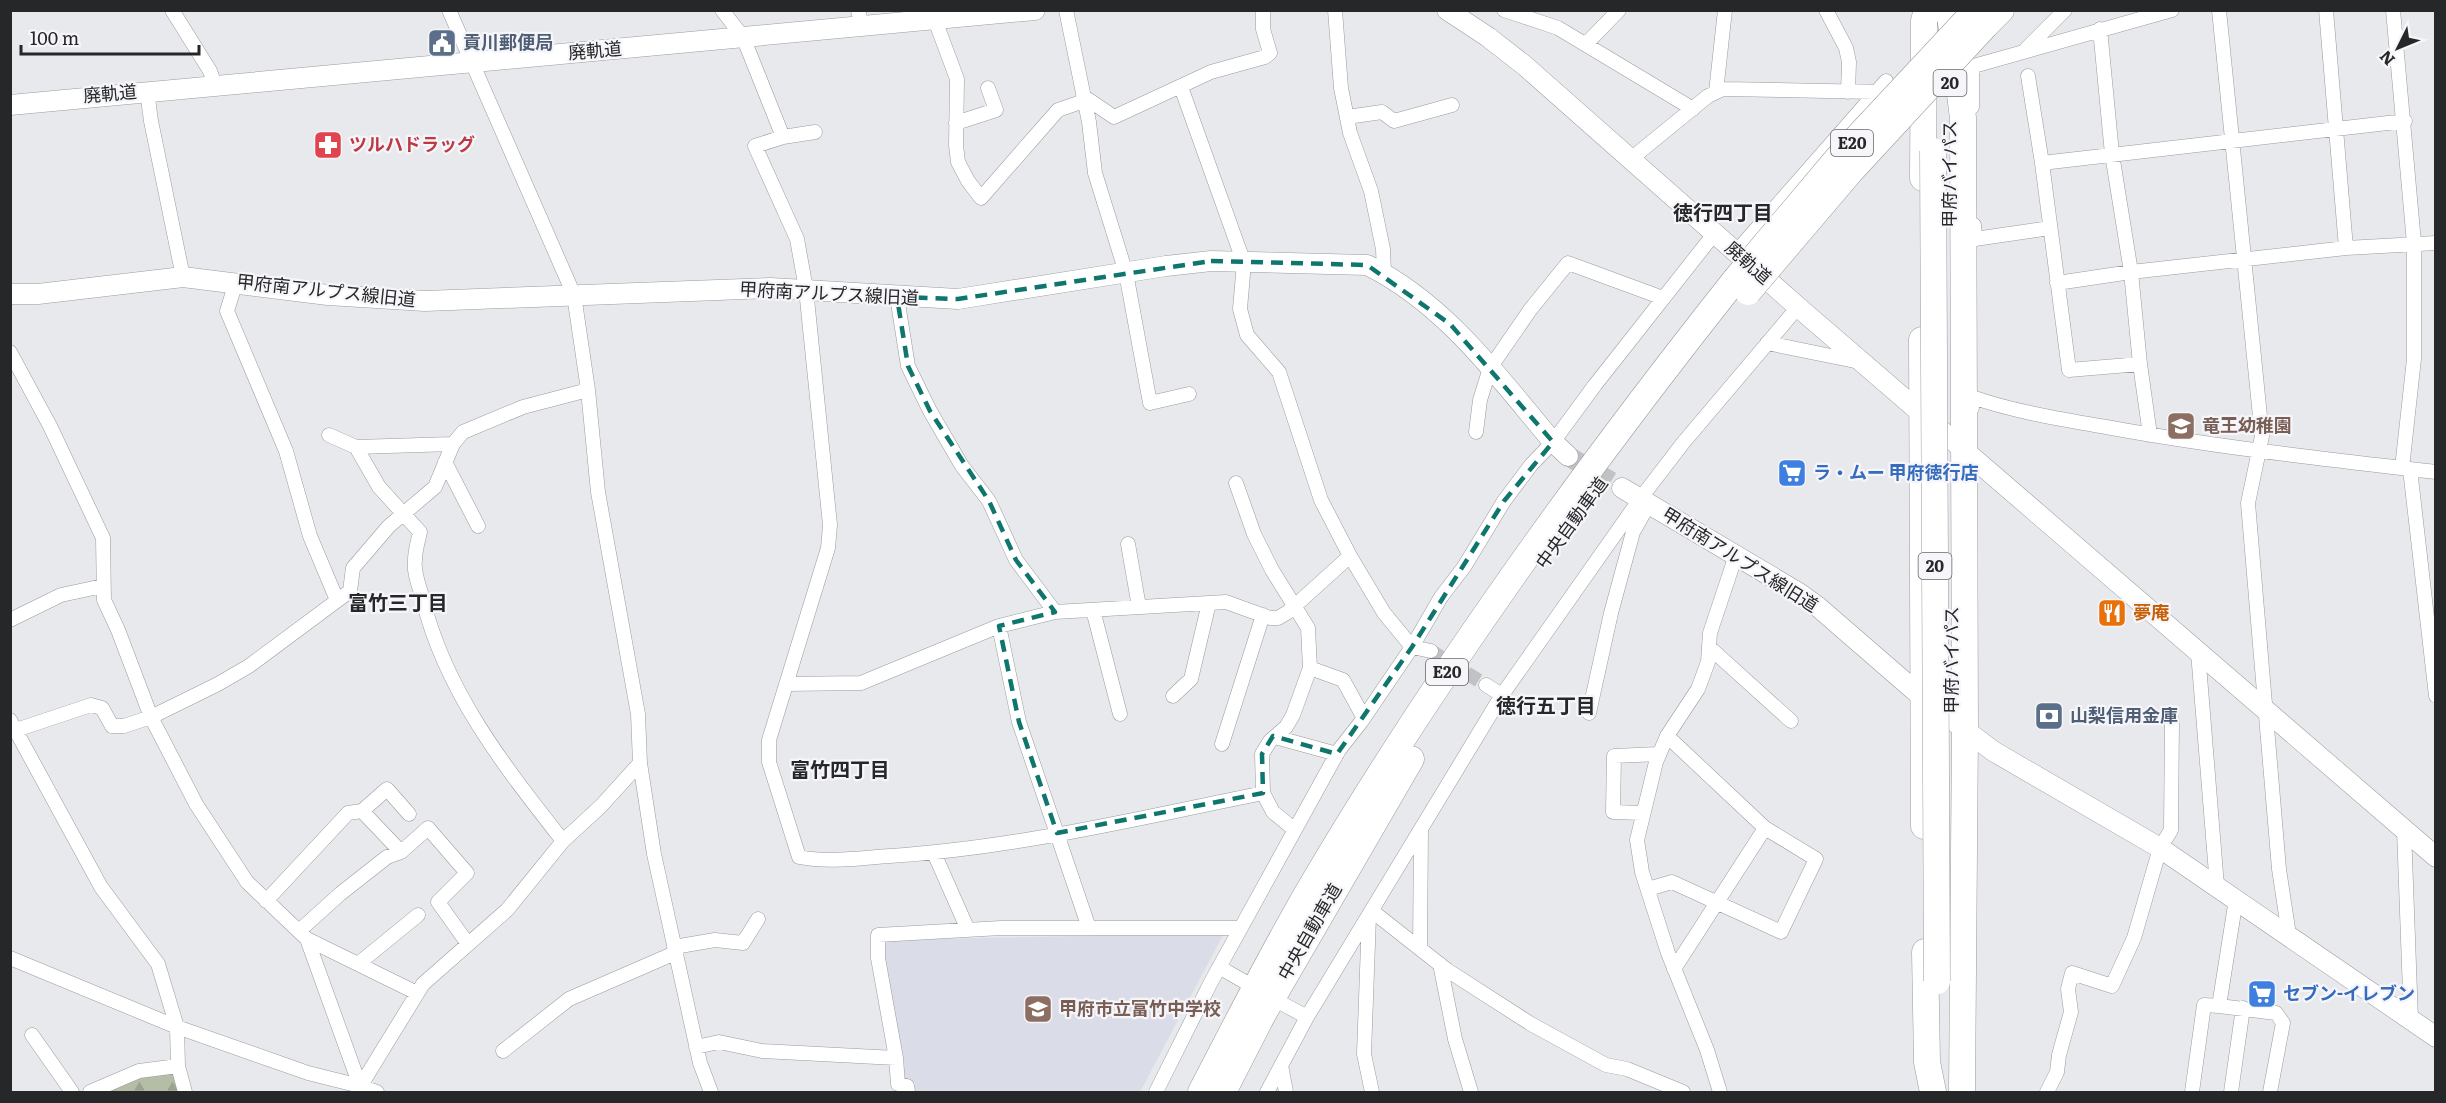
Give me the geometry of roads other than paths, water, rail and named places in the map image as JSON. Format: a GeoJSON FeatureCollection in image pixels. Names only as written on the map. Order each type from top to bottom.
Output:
{"type":"FeatureCollection","features":[{"type":"Feature","properties":{"kind":"highway"},"geometry":{"type":"LineString","coordinates":[[1933,1092],[1927,1062],[1921,412],[1924,21],[1940,12],[1964,68],[1966,453],[1962,1092]]}},
{"type":"Feature","properties":{"kind":"highway","name":"甲府バイパス"},"geometry":{"type":"LineString","coordinates":[[1940,12],[1946,981],[1953,1092]]}},
{"type":"Feature","properties":{"kind":"highway","name":"中央自動車道"},"geometry":{"type":"LineString","coordinates":[[1201,1092],[1311,886],[1474,631],[1564,502],[1662,371],[1857,164],[1987,16]]}},
{"type":"Feature","properties":{"kind":"highway","name":"中央自動車道"},"geometry":{"type":"LineString","coordinates":[[1223,1092],[1263,1014],[1406,767],[1489,640],[1578,512],[1677,381],[1742,286]]}},
{"type":"Feature","properties":{"kind":"highway","name":"甲府バイパス"},"geometry":{"type":"LineString","coordinates":[[1938,1092],[1946,981]]}},
{"type":"Feature","properties":{"kind":"street"},"geometry":{"type":"LineString","coordinates":[[172,10],[210,71],[215,85]]}},
{"type":"Feature","properties":{"kind":"street"},"geometry":{"type":"LineString","coordinates":[[449,10],[574,295],[588,390],[598,492],[638,714],[640,763],[654,854],[696,1047],[711,1092]]}},
{"type":"Feature","properties":{"kind":"street"},"geometry":{"type":"LineString","coordinates":[[722,10],[743,37],[783,137]]}},
{"type":"Feature","properties":{"kind":"street","name":"廃軌道"},"geometry":{"type":"LineString","coordinates":[[10,105],[743,37],[860,18],[1035,10]]}},
{"type":"Feature","properties":{"kind":"street"},"geometry":{"type":"LineString","coordinates":[[1066,10],[1089,122],[1095,173],[1126,273],[1149,403],[1189,394]]}},
{"type":"Feature","properties":{"kind":"street"},"geometry":{"type":"LineString","coordinates":[[1084,98],[1114,117],[1211,72],[1265,57],[1270,53],[1263,28],[1263,10]]}},
{"type":"Feature","properties":{"kind":"street"},"geometry":{"type":"LineString","coordinates":[[1335,10],[1341,88],[1347,117],[1371,191],[1383,249],[1384,273]]}},
{"type":"Feature","properties":{"kind":"street","name":"廃軌道"},"geometry":{"type":"LineString","coordinates":[[1447,10],[1488,37],[1632,158],[1714,234],[2436,857]]}},
{"type":"Feature","properties":{"kind":"street"},"geometry":{"type":"LineString","coordinates":[[1504,10],[1558,28],[1693,109]]}},
{"type":"Feature","properties":{"kind":"street"},"geometry":{"type":"LineString","coordinates":[[1586,44],[1619,10]]}},
{"type":"Feature","properties":{"kind":"street"},"geometry":{"type":"LineString","coordinates":[[1716,92],[1725,10]]}},
{"type":"Feature","properties":{"kind":"street"},"geometry":{"type":"LineString","coordinates":[[1826,10],[1846,48],[1849,62],[1848,92]]}},
{"type":"Feature","properties":{"kind":"street"},"geometry":{"type":"LineString","coordinates":[[2025,51],[2065,10]]}},
{"type":"Feature","properties":{"kind":"street"},"geometry":{"type":"LineString","coordinates":[[2050,228],[1975,239],[1964,68],[2172,10]]}},
{"type":"Feature","properties":{"kind":"street"},"geometry":{"type":"LineString","coordinates":[[2219,10],[2262,436],[2248,503],[2279,869],[2289,935]]}},
{"type":"Feature","properties":{"kind":"street"},"geometry":{"type":"LineString","coordinates":[[2326,10],[2346,248]]}},
{"type":"Feature","properties":{"kind":"street"},"geometry":{"type":"LineString","coordinates":[[2393,10],[2414,243],[2414,359],[2406,468],[2436,696]]}},
{"type":"Feature","properties":{"kind":"street"},"geometry":{"type":"LineString","coordinates":[[933,14],[957,79],[958,162],[968,181],[981,198],[1058,110],[1084,98]]}},
{"type":"Feature","properties":{"kind":"street"},"geometry":{"type":"LineString","coordinates":[[2100,29],[2112,154],[2131,272],[2150,435]]}},
{"type":"Feature","properties":{"kind":"street"},"geometry":{"type":"LineString","coordinates":[[2028,76],[2042,163],[2069,370],[2140,364]]}},
{"type":"Feature","properties":{"kind":"street"},"geometry":{"type":"LineString","coordinates":[[1736,252],[1886,81]]}},
{"type":"Feature","properties":{"kind":"street"},"geometry":{"type":"LineString","coordinates":[[1181,87],[1244,263],[1240,309],[1247,335],[1279,372],[1321,500],[1350,556],[1384,613],[1412,647],[1431,651]]}},
{"type":"Feature","properties":{"kind":"street"},"geometry":{"type":"LineString","coordinates":[[957,123],[996,110],[988,88]]}},
{"type":"Feature","properties":{"kind":"street"},"geometry":{"type":"LineString","coordinates":[[1632,158],[1723,88],[1876,92]]}},
{"type":"Feature","properties":{"kind":"street"},"geometry":{"type":"LineString","coordinates":[[147,91],[151,121],[183,276]]}},
{"type":"Feature","properties":{"kind":"street"},"geometry":{"type":"LineString","coordinates":[[1347,117],[1382,111],[1394,121],[1452,105]]}},
{"type":"Feature","properties":{"kind":"street"},"geometry":{"type":"LineString","coordinates":[[2042,163],[2404,121]]}},
{"type":"Feature","properties":{"kind":"street"},"geometry":{"type":"LineString","coordinates":[[815,132],[783,137],[755,146],[797,239],[806,289],[830,525],[828,548],[769,740],[769,762],[799,857],[831,861],[934,853],[1057,833],[1263,793]]}},
{"type":"Feature","properties":{"kind":"street"},"geometry":{"type":"LineString","coordinates":[[1156,1092],[1219,967],[1337,754],[1412,647],[1441,597],[1464,567],[1504,501],[1531,465],[1554,442],[1714,234]]}},
{"type":"Feature","properties":{"kind":"street"},"geometry":{"type":"LineString","coordinates":[[2057,283],[2131,272],[2346,248],[2436,243]]}},
{"type":"Feature","properties":{"kind":"street","name":"甲府南アルプス線旧道"},"geometry":{"type":"LineString","coordinates":[[10,294],[38,294],[183,276],[328,295],[425,301],[738,288],[806,289],[897,297],[958,299],[1212,261],[1367,265],[1384,273],[1450,324],[1568,456]]}},
{"type":"Feature","properties":{"kind":"street"},"geometry":{"type":"LineString","coordinates":[[1476,432],[1480,400],[1490,368],[1530,310],[1568,263],[1663,298]]}},
{"type":"Feature","properties":{"kind":"street"},"geometry":{"type":"LineString","coordinates":[[236,282],[227,311],[286,452],[310,536],[337,600]]}},
{"type":"Feature","properties":{"kind":"street"},"geometry":{"type":"LineString","coordinates":[[897,297],[908,366],[930,411],[962,466],[989,501],[1016,560],[1055,612]]}},
{"type":"Feature","properties":{"kind":"street"},"geometry":{"type":"LineString","coordinates":[[1267,1092],[1306,1017],[1502,695],[1645,502],[1683,443],[1798,307]]}},
{"type":"Feature","properties":{"kind":"street"},"geometry":{"type":"LineString","coordinates":[[1767,343],[1862,362]]}},
{"type":"Feature","properties":{"kind":"street"},"geometry":{"type":"LineString","coordinates":[[10,352],[50,426],[103,538],[104,600],[118,630],[151,717],[218,841],[247,882],[303,935],[417,993]]}},
{"type":"Feature","properties":{"kind":"street"},"geometry":{"type":"LineString","coordinates":[[185,1092],[178,1066],[177,1026],[158,964],[101,887],[13,725],[92,705],[102,708],[112,726],[124,726],[151,717],[249,666],[350,591],[353,567],[402,514],[435,487],[453,444],[463,432],[522,407],[588,390]]}},
{"type":"Feature","properties":{"kind":"street"},"geometry":{"type":"LineString","coordinates":[[1966,453],[1972,397],[2002,408],[2150,435],[2436,472]]}},
{"type":"Feature","properties":{"kind":"street"},"geometry":{"type":"LineString","coordinates":[[329,435],[356,447],[453,444]]}},
{"type":"Feature","properties":{"kind":"street"},"geometry":{"type":"LineString","coordinates":[[356,447],[379,487],[420,532],[414,561],[416,574],[430,628],[458,694],[506,767],[563,841]]}},
{"type":"Feature","properties":{"kind":"street"},"geometry":{"type":"LineString","coordinates":[[446,462],[478,526]]}},
{"type":"Feature","properties":{"kind":"street"},"geometry":{"type":"LineString","coordinates":[[1236,483],[1254,534],[1308,628],[1310,668],[1293,715],[1286,727],[1275,736],[1262,754],[1263,793],[1273,812],[1295,830]]}},
{"type":"Feature","properties":{"kind":"street","name":"甲府南アルプス線旧道"},"geometry":{"type":"LineString","coordinates":[[1622,488],[1818,606],[1922,697],[1993,752],[2160,848],[2436,1037]]}},
{"type":"Feature","properties":{"kind":"street"},"geometry":{"type":"LineString","coordinates":[[1589,713],[1611,613],[1645,502]]}},
{"type":"Feature","properties":{"kind":"street"},"geometry":{"type":"LineString","coordinates":[[1128,544],[1139,607]]}},
{"type":"Feature","properties":{"kind":"street"},"geometry":{"type":"LineString","coordinates":[[1720,1092],[1707,1050],[1674,969],[1648,889],[1637,840],[1642,813],[1659,754],[1667,736],[1698,689],[1708,662],[1710,633],[1736,555]]}},
{"type":"Feature","properties":{"kind":"street"},"geometry":{"type":"LineString","coordinates":[[786,684],[861,683],[999,626],[1055,612],[1226,602],[1278,618],[1294,607],[1350,556]]}},
{"type":"Feature","properties":{"kind":"street"},"geometry":{"type":"LineString","coordinates":[[10,620],[61,595],[104,586]]}},
{"type":"Feature","properties":{"kind":"street"},"geometry":{"type":"LineString","coordinates":[[1173,696],[1191,678],[1209,603]]}},
{"type":"Feature","properties":{"kind":"street"},"geometry":{"type":"LineString","coordinates":[[1093,610],[1120,714]]}},
{"type":"Feature","properties":{"kind":"street"},"geometry":{"type":"LineString","coordinates":[[1221,744],[1263,615]]}},
{"type":"Feature","properties":{"kind":"street"},"geometry":{"type":"LineString","coordinates":[[999,626],[1019,722],[1089,928]]}},
{"type":"Feature","properties":{"kind":"street"},"geometry":{"type":"LineString","coordinates":[[1709,647],[1791,721]]}},
{"type":"Feature","properties":{"kind":"street"},"geometry":{"type":"LineString","coordinates":[[2198,652],[2217,886]]}},
{"type":"Feature","properties":{"kind":"street"},"geometry":{"type":"LineString","coordinates":[[1310,668],[1343,680],[1364,718]]}},
{"type":"Feature","properties":{"kind":"street"},"geometry":{"type":"LineString","coordinates":[[1486,685],[1502,695]]}},
{"type":"Feature","properties":{"kind":"street"},"geometry":{"type":"LineString","coordinates":[[2047,1092],[2057,1072],[2059,1055],[2071,1012],[2068,989],[2072,973],[2112,986],[2134,938],[2160,848],[2171,830],[2172,720]]}},
{"type":"Feature","properties":{"kind":"street"},"geometry":{"type":"LineString","coordinates":[[1275,736],[1337,754]]}},
{"type":"Feature","properties":{"kind":"street"},"geometry":{"type":"LineString","coordinates":[[1648,889],[1672,882],[1781,932],[1816,859],[1765,828],[1667,736]]}},
{"type":"Feature","properties":{"kind":"street"},"geometry":{"type":"LineString","coordinates":[[1642,813],[1613,812],[1614,756],[1659,754]]}},
{"type":"Feature","properties":{"kind":"street"},"geometry":{"type":"LineString","coordinates":[[358,1089],[423,984],[507,910],[563,841],[601,806],[640,763]]}},
{"type":"Feature","properties":{"kind":"street"},"geometry":{"type":"LineString","coordinates":[[266,901],[348,813],[362,811],[387,789],[409,814]]}},
{"type":"Feature","properties":{"kind":"street"},"geometry":{"type":"LineString","coordinates":[[362,811],[401,852]]}},
{"type":"Feature","properties":{"kind":"street"},"geometry":{"type":"LineString","coordinates":[[303,935],[340,894],[387,857],[401,852],[428,828],[467,873],[438,902],[468,944]]}},
{"type":"Feature","properties":{"kind":"street"},"geometry":{"type":"LineString","coordinates":[[1674,969],[1765,828]]}},
{"type":"Feature","properties":{"kind":"street"},"geometry":{"type":"LineString","coordinates":[[1420,947],[1421,829]]}},
{"type":"Feature","properties":{"kind":"street"},"geometry":{"type":"LineString","coordinates":[[2404,830],[2411,1020]]}},
{"type":"Feature","properties":{"kind":"street"},"geometry":{"type":"LineString","coordinates":[[934,853],[968,930]]}},
{"type":"Feature","properties":{"kind":"street"},"geometry":{"type":"LineString","coordinates":[[2219,1006],[2236,899]]}},
{"type":"Feature","properties":{"kind":"street"},"geometry":{"type":"LineString","coordinates":[[1370,913],[1420,947],[1440,964],[1531,1024],[1606,1065],[1627,1069],[1654,1086],[1683,1092]]}},
{"type":"Feature","properties":{"kind":"street"},"geometry":{"type":"LineString","coordinates":[[1370,913],[1364,1054],[1372,1092]]}},
{"type":"Feature","properties":{"kind":"street"},"geometry":{"type":"LineString","coordinates":[[358,964],[418,915]]}},
{"type":"Feature","properties":{"kind":"street"},"geometry":{"type":"LineString","coordinates":[[502,1051],[569,999],[674,950],[715,939],[743,943],[758,919]]}},
{"type":"Feature","properties":{"kind":"street"},"geometry":{"type":"LineString","coordinates":[[908,1092],[908,1086],[898,1084],[896,1058],[878,958],[876,941],[878,935],[968,930],[1241,928]]}},
{"type":"Feature","properties":{"kind":"street"},"geometry":{"type":"LineString","coordinates":[[303,935],[358,1089]]}},
{"type":"Feature","properties":{"kind":"street"},"geometry":{"type":"LineString","coordinates":[[10,958],[177,1026],[308,1073],[358,1089],[377,1092]]}},
{"type":"Feature","properties":{"kind":"street"},"geometry":{"type":"LineString","coordinates":[[1440,964],[1455,1039],[1470,1092]]}},
{"type":"Feature","properties":{"kind":"street"},"geometry":{"type":"LineString","coordinates":[[1219,967],[1245,982]]}},
{"type":"Feature","properties":{"kind":"street"},"geometry":{"type":"LineString","coordinates":[[1283,1004],[1306,1017]]}},
{"type":"Feature","properties":{"kind":"street"},"geometry":{"type":"LineString","coordinates":[[2192,1092],[2204,1005],[2276,1013],[2283,1023],[2270,1092]]}},
{"type":"Feature","properties":{"kind":"street"},"geometry":{"type":"LineString","coordinates":[[2231,1092],[2243,1008]]}},
{"type":"Feature","properties":{"kind":"street"},"geometry":{"type":"LineString","coordinates":[[32,1035],[72,1092]]}},
{"type":"Feature","properties":{"kind":"street"},"geometry":{"type":"LineString","coordinates":[[696,1047],[719,1042],[762,1052],[896,1058]]}},
{"type":"Feature","properties":{"kind":"street"},"geometry":{"type":"LineString","coordinates":[[1281,1065],[1286,1092]]}},
{"type":"Feature","properties":{"kind":"street"},"geometry":{"type":"LineString","coordinates":[[90,1092],[139,1071],[178,1066]]}},
{"type":"Feature","properties":{"kind":"tunnel"},"geometry":{"type":"LineString","coordinates":[[1568,456],[1622,488]]}},
{"type":"Feature","properties":{"kind":"tunnel"},"geometry":{"type":"LineString","coordinates":[[1431,651],[1486,685]]}},
{"type":"Feature","properties":{"kind":"place","name":"貢川郵便局"},"geometry":{"type":"Point","coordinates":[442,43]}},
{"type":"Feature","properties":{"kind":"place","name":"ツルハドラッグ"},"geometry":{"type":"Point","coordinates":[328,145]}},
{"type":"Feature","properties":{"kind":"place","name":"竜王幼稚園"},"geometry":{"type":"Point","coordinates":[2181,426]}},
{"type":"Feature","properties":{"kind":"place","name":"ラ・ムー 甲府徳行店"},"geometry":{"type":"Point","coordinates":[1792,473]}},
{"type":"Feature","properties":{"kind":"place","name":"夢庵"},"geometry":{"type":"Point","coordinates":[2112,613]}},
{"type":"Feature","properties":{"kind":"place","name":"山梨信用金庫"},"geometry":{"type":"Point","coordinates":[2049,716]}},
{"type":"Feature","properties":{"kind":"place","name":"セブン-イレブン"},"geometry":{"type":"Point","coordinates":[2262,994]}},
{"type":"Feature","properties":{"kind":"place","name":"甲府市立富竹中学校"},"geometry":{"type":"Point","coordinates":[1038,1009]}},
{"type":"Feature","properties":{"kind":"district","name":"徳行四丁目"},"geometry":{"type":"Point","coordinates":[1723,213]}},
{"type":"Feature","properties":{"kind":"district","name":"富竹三丁目"},"geometry":{"type":"Point","coordinates":[398,603]}},
{"type":"Feature","properties":{"kind":"district","name":"徳行五丁目"},"geometry":{"type":"Point","coordinates":[1546,706]}},
{"type":"Feature","properties":{"kind":"district","name":"富竹四丁目"},"geometry":{"type":"Point","coordinates":[840,770]}}]}
